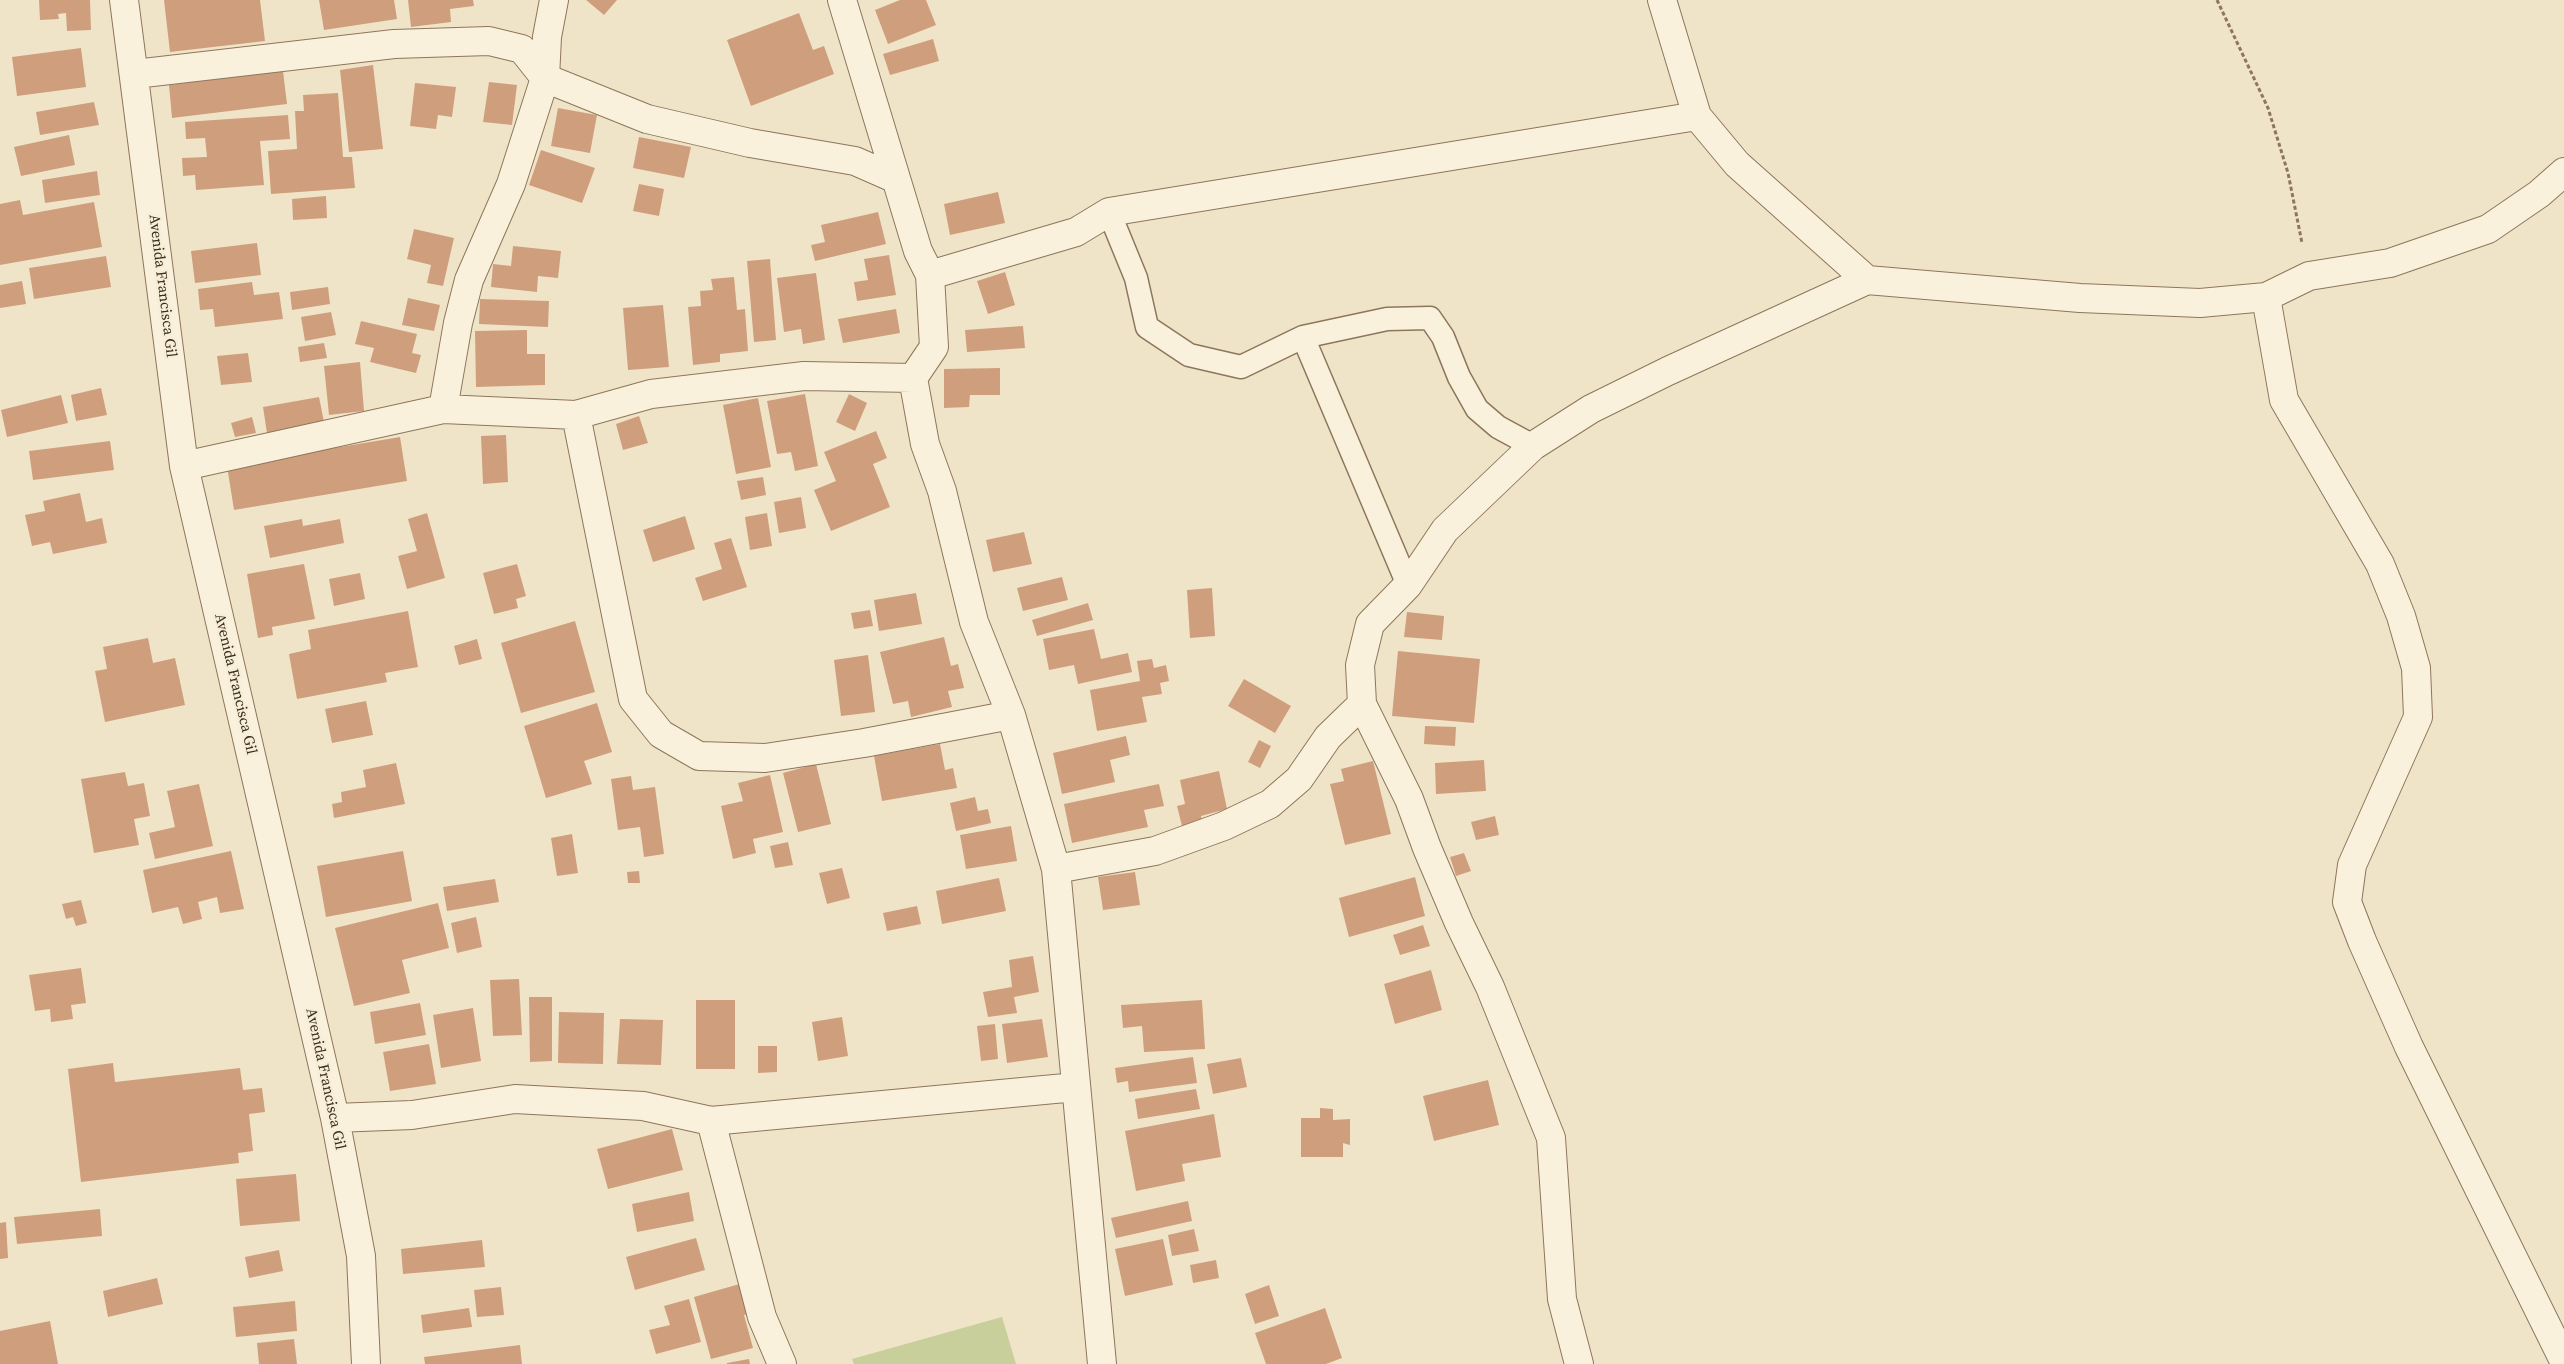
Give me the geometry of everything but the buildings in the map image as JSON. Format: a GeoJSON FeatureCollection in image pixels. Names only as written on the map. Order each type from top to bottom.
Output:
{"type":"FeatureCollection","features":[{"type":"Feature","properties":{"kind":"street","name":"Avenida Francisca Gil"},"geometry":{"type":"LineString","coordinates":[[124,0],[184,466],[335,1118],[361,1256],[366,1364]]}},
{"type":"Feature","properties":{"kind":"street"},"geometry":{"type":"LineString","coordinates":[[443,409],[458,323],[469,280],[511,184],[545,78],[547,36],[554,0]]}},
{"type":"Feature","properties":{"kind":"street"},"geometry":{"type":"LineString","coordinates":[[842,0],[918,251],[930,275],[934,347],[913,378],[925,444],[942,491],[974,622],[1011,715],[1056,869],[1102,1364]]}},
{"type":"Feature","properties":{"kind":"street"},"geometry":{"type":"LineString","coordinates":[[1662,0],[1697,116],[1737,164],[1867,280]]}},
{"type":"Feature","properties":{"kind":"street"},"geometry":{"type":"LineString","coordinates":[[135,74],[394,44],[489,40],[522,49],[545,78],[647,119],[750,143],[854,161],[896,179]]}},
{"type":"Feature","properties":{"kind":"street"},"geometry":{"type":"LineString","coordinates":[[930,275],[1076,232],[1108,212],[1697,116]]}},
{"type":"Feature","properties":{"kind":"street"},"geometry":{"type":"LineString","coordinates":[[1579,1364],[1562,1299],[1551,1138],[1494,996],[1459,923],[1427,848],[1409,799],[1362,704],[1360,665],[1370,624],[1408,586],[1445,530],[1533,446],[1591,409],[1668,371],[1867,280],[2080,298],[2200,303],[2266,297],[2309,276],[2390,263],[2488,229],[2540,194],[2564,172]]}},
{"type":"Feature","properties":{"kind":"street"},"geometry":{"type":"LineString","coordinates":[[2266,297],[2284,400],[2380,564],[2401,616],[2416,668],[2418,717],[2352,865],[2347,902],[2362,941],[2413,1056],[2564,1361]]}},
{"type":"Feature","properties":{"kind":"street"},"geometry":{"type":"LineString","coordinates":[[184,466],[443,409],[576,415],[652,394],[804,376],[913,378]]}},
{"type":"Feature","properties":{"kind":"street"},"geometry":{"type":"LineString","coordinates":[[576,415],[633,699],[661,734],[699,756],[765,758],[864,743],[1011,715]]}},
{"type":"Feature","properties":{"kind":"street"},"geometry":{"type":"LineString","coordinates":[[1056,869],[1155,851],[1224,826],[1270,804],[1299,779],[1328,737],[1362,704]]}},
{"type":"Feature","properties":{"kind":"street"},"geometry":{"type":"LineString","coordinates":[[335,1118],[412,1115],[515,1099],[644,1106],[711,1121],[1076,1087]]}},
{"type":"Feature","properties":{"kind":"street"},"geometry":{"type":"LineString","coordinates":[[711,1121],[762,1317],[782,1364]]}},
{"type":"Feature","properties":{"kind":"lane"},"geometry":{"type":"LineString","coordinates":[[1108,212],[1136,278],[1147,327],[1189,355],[1241,367],[1303,337],[1387,319],[1430,318],[1443,338],[1459,377],[1477,409],[1498,427],[1533,446]]}},
{"type":"Feature","properties":{"kind":"lane"},"geometry":{"type":"LineString","coordinates":[[1303,337],[1408,586]]}},
{"type":"Feature","properties":{"kind":"path"},"geometry":{"type":"LineString","coordinates":[[2217,0],[2268,108],[2288,173],[2309,276]]}},
{"type":"Feature","properties":{"kind":"green space"},"geometry":{"type":"Polygon","coordinates":[[[1002,1317],[1016,1364],[854,1364],[852,1359],[1002,1317]]]}}]}
